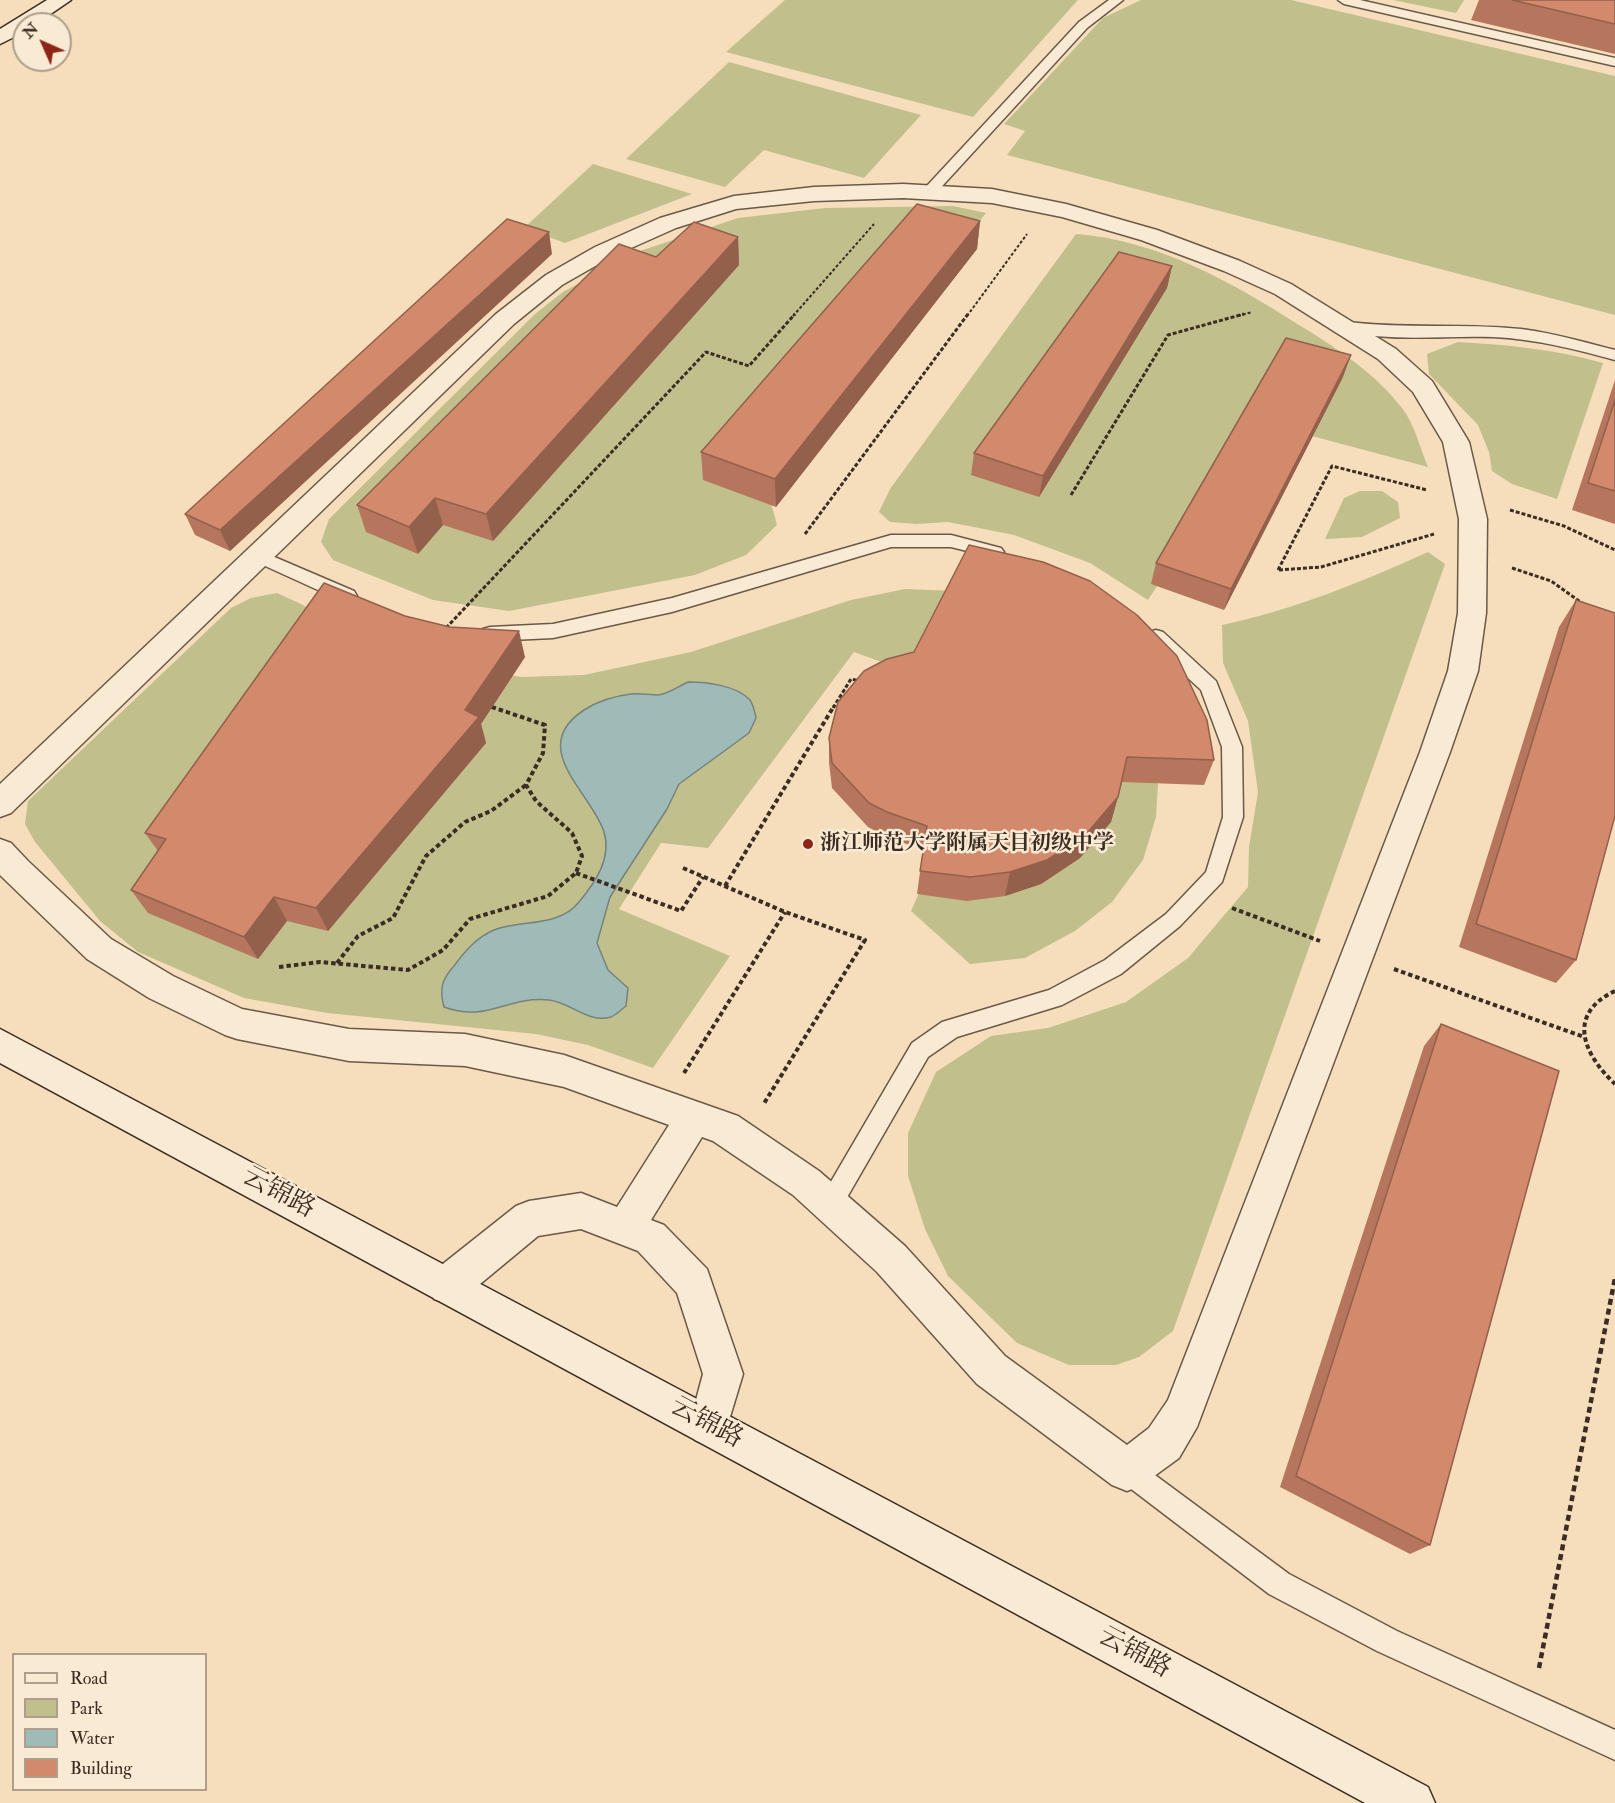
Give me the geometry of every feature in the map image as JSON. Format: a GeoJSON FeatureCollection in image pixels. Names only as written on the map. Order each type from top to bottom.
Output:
{"type":"FeatureCollection","features":[{"type":"Feature","properties":{"kind":"street"},"geometry":{"type":"LineString","coordinates":[[0,38],[61,0]]}},
{"type":"Feature","properties":{"kind":"street"},"geometry":{"type":"LineString","coordinates":[[0,804],[505,318],[554,280],[603,252],[668,223],[734,203],[814,194],[916,192],[992,196],[1047,207],[1149,235],[1232,266],[1299,299],[1347,327],[1387,354],[1423,387],[1456,442],[1469,500],[1473,544],[1472,613],[1462,671],[1435,752],[1183,1413],[1164,1443],[1127,1470],[991,1370],[891,1259],[806,1183],[725,1128],[564,1071],[465,1050],[348,1045],[237,1024],[161,987],[99,949],[5,863]]}},
{"type":"Feature","properties":{"kind":"street","name":"云锦路"},"geometry":{"type":"LineString","coordinates":[[0,1045],[1412,1803]]}},
{"type":"Feature","properties":{"kind":"street"},"geometry":{"type":"LineString","coordinates":[[625,1228],[679,1112]]}},
{"type":"Feature","properties":{"kind":"street"},"geometry":{"type":"LineString","coordinates":[[448,1285],[529,1219],[581,1211],[651,1238],[693,1282],[723,1374],[709,1426]]}},
{"type":"Feature","properties":{"kind":"lane"},"geometry":{"type":"LineString","coordinates":[[916,192],[1083,25],[1117,0]]}},
{"type":"Feature","properties":{"kind":"lane"},"geometry":{"type":"LineString","coordinates":[[1344,0],[1615,62]]}},
{"type":"Feature","properties":{"kind":"lane"},"geometry":{"type":"LineString","coordinates":[[1347,327],[1372,331],[1406,330],[1544,337],[1615,355]]}},
{"type":"Feature","properties":{"kind":"lane"},"geometry":{"type":"LineString","coordinates":[[446,628],[484,634],[553,631],[672,605],[891,541],[951,541],[1017,558]]}},
{"type":"Feature","properties":{"kind":"lane"},"geometry":{"type":"LineString","coordinates":[[258,556],[361,601]]}},
{"type":"Feature","properties":{"kind":"lane"},"geometry":{"type":"LineString","coordinates":[[830,1205],[920,1050],[950,1029],[1054,998],[1113,967],[1173,920],[1215,876],[1233,817],[1232,747],[1209,686],[1140,624]]}},
{"type":"Feature","properties":{"kind":"lane"},"geometry":{"type":"LineString","coordinates":[[1127,1470],[1279,1584],[1387,1641],[1615,1745]]}},
{"type":"Feature","properties":{"kind":"path"},"geometry":{"type":"LineString","coordinates":[[446,628],[706,352],[749,366],[916,192]]}},
{"type":"Feature","properties":{"kind":"path"},"geometry":{"type":"LineString","coordinates":[[776,573],[1047,207]]}},
{"type":"Feature","properties":{"kind":"path"},"geometry":{"type":"LineString","coordinates":[[1071,495],[1168,335],[1299,299]]}},
{"type":"Feature","properties":{"kind":"path"},"geometry":{"type":"LineString","coordinates":[[1590,609],[1551,581],[1473,544],[1432,534],[1359,558],[1321,567],[1278,570],[1332,466],[1545,519],[1590,536],[1615,550]]}},
{"type":"Feature","properties":{"kind":"path"},"geometry":{"type":"LineString","coordinates":[[725,886],[851,679],[864,682]]}},
{"type":"Feature","properties":{"kind":"path"},"geometry":{"type":"LineString","coordinates":[[336,963],[358,936],[393,918],[426,856],[465,822],[491,811],[526,784],[543,753],[545,725],[492,709],[485,702]]}},
{"type":"Feature","properties":{"kind":"path"},"geometry":{"type":"LineString","coordinates":[[279,967],[320,962],[408,970],[443,950],[470,919],[548,896],[576,873],[582,856],[572,833],[536,801],[526,784]]}},
{"type":"Feature","properties":{"kind":"path"},"geometry":{"type":"LineString","coordinates":[[683,868],[785,912],[864,940],[742,1139]]}},
{"type":"Feature","properties":{"kind":"path"},"geometry":{"type":"LineString","coordinates":[[576,873],[681,911],[703,877]]}},
{"type":"Feature","properties":{"kind":"path"},"geometry":{"type":"LineString","coordinates":[[679,1112],[785,912]]}},
{"type":"Feature","properties":{"kind":"path"},"geometry":{"type":"LineString","coordinates":[[1615,991],[1604,995],[1591,1005],[1584,1019],[1584,1037],[1591,1057],[1606,1077],[1615,1084]]}},
{"type":"Feature","properties":{"kind":"path"},"geometry":{"type":"LineString","coordinates":[[1531,1707],[1615,1278]]}},
{"type":"Feature","properties":{"kind":"green space"},"geometry":{"type":"Polygon","coordinates":[[[785,0],[1078,0],[973,117],[726,52],[785,0]]]}},
{"type":"Feature","properties":{"kind":"green space"},"geometry":{"type":"Polygon","coordinates":[[[1141,0],[1291,0],[1615,76],[1615,315],[1007,155],[1025,131],[1004,124],[1103,18],[1141,0]]]}},
{"type":"Feature","properties":{"kind":"green space"},"geometry":{"type":"Polygon","coordinates":[[[1393,0],[1464,0],[1456,13],[1393,0]]]}},
{"type":"Feature","properties":{"kind":"green space"},"geometry":{"type":"Polygon","coordinates":[[[729,62],[921,115],[864,178],[764,150],[725,187],[626,159],[729,62]]]}},
{"type":"Feature","properties":{"kind":"green space"},"geometry":{"type":"Polygon","coordinates":[[[593,164],[692,194],[565,243],[524,228],[593,164]]]}},
{"type":"Feature","properties":{"kind":"green space"},"geometry":{"type":"Polygon","coordinates":[[[953,206],[986,213],[766,485],[777,525],[746,555],[695,575],[509,611],[433,600],[333,560],[321,542],[329,519],[535,314],[563,292],[634,253],[738,218],[825,208],[953,206]]]}},
{"type":"Feature","properties":{"kind":"green space"},"geometry":{"type":"Polygon","coordinates":[[[1076,234],[1136,245],[1193,266],[1247,293],[1327,343],[1368,372],[1402,408],[1413,428],[1428,467],[1263,423],[1148,600],[1090,563],[1014,535],[948,522],[916,524],[890,522],[879,512],[890,489],[1076,234]]]}},
{"type":"Feature","properties":{"kind":"green space"},"geometry":{"type":"Polygon","coordinates":[[[1458,342],[1531,348],[1603,363],[1557,499],[1512,484],[1492,471],[1489,452],[1478,425],[1429,374],[1427,354],[1458,342]]]}},
{"type":"Feature","properties":{"kind":"green space"},"geometry":{"type":"Polygon","coordinates":[[[1360,491],[1382,491],[1398,502],[1400,518],[1362,537],[1325,539],[1344,498],[1360,491]]]}},
{"type":"Feature","properties":{"kind":"green space"},"geometry":{"type":"Polygon","coordinates":[[[1428,552],[1445,564],[1173,1331],[1139,1357],[1116,1365],[1069,1365],[1017,1343],[948,1276],[925,1229],[908,1176],[908,1133],[936,1072],[991,1036],[1048,1028],[1126,1002],[1188,958],[1248,887],[1249,847],[1258,792],[1248,721],[1223,663],[1222,625],[1249,619],[1327,594],[1428,552]]]}},
{"type":"Feature","properties":{"kind":"green space"},"geometry":{"type":"Polygon","coordinates":[[[905,589],[956,591],[1160,750],[1156,817],[1143,860],[1112,902],[1075,931],[1025,958],[970,964],[911,911],[994,725],[958,690],[854,652],[708,848],[661,843],[619,909],[730,956],[653,1068],[588,1045],[536,1034],[327,1013],[244,998],[138,952],[100,921],[35,842],[25,824],[28,801],[231,608],[251,598],[277,593],[301,604],[396,658],[522,677],[584,675],[691,652],[851,600],[905,589]]]}},
{"type":"Feature","properties":{"kind":"water"},"geometry":{"type":"Polygon","coordinates":[[[688,682],[712,684],[737,691],[750,700],[756,718],[749,733],[679,784],[667,809],[610,897],[597,943],[608,970],[628,988],[626,1006],[613,1016],[603,1018],[595,1018],[549,1000],[520,1002],[472,1012],[444,1007],[442,990],[444,980],[462,955],[477,941],[494,930],[561,916],[579,902],[591,887],[604,861],[606,842],[604,832],[568,771],[562,755],[561,740],[568,725],[584,710],[606,699],[631,694],[658,695],[670,692],[688,682]]]}},
{"type":"Feature","properties":{"kind":"building"},"geometry":{"type":"Polygon","coordinates":[[[1512,0],[1615,0],[1615,24],[1512,0]]]}},
{"type":"Feature","properties":{"kind":"building"},"geometry":{"type":"Polygon","coordinates":[[[917,204],[980,221],[775,479],[701,452],[917,204]]]}},
{"type":"Feature","properties":{"kind":"building"},"geometry":{"type":"Polygon","coordinates":[[[507,219],[549,232],[220,530],[185,514],[507,219]]]}},
{"type":"Feature","properties":{"kind":"building"},"geometry":{"type":"Polygon","coordinates":[[[694,222],[738,237],[486,514],[435,498],[409,527],[357,505],[619,244],[656,257],[694,222]]]}},
{"type":"Feature","properties":{"kind":"building"},"geometry":{"type":"Polygon","coordinates":[[[1119,252],[1172,266],[1043,476],[974,453],[1119,252]]]}},
{"type":"Feature","properties":{"kind":"building"},"geometry":{"type":"Polygon","coordinates":[[[1286,338],[1351,355],[1231,589],[1156,563],[1286,338]]]}},
{"type":"Feature","properties":{"kind":"building"},"geometry":{"type":"Polygon","coordinates":[[[1615,400],[1615,491],[1588,483],[1615,400]]]}},
{"type":"Feature","properties":{"kind":"building"},"geometry":{"type":"Polygon","coordinates":[[[969,545],[1043,562],[1090,581],[1137,615],[1177,656],[1207,720],[1214,760],[1127,757],[1118,797],[1087,833],[1047,860],[1010,872],[971,877],[920,871],[927,826],[869,803],[832,763],[829,738],[838,702],[864,671],[887,659],[914,652],[969,545]]]}},
{"type":"Feature","properties":{"kind":"building"},"geometry":{"type":"Polygon","coordinates":[[[324,583],[405,616],[450,627],[519,631],[465,710],[479,717],[316,908],[274,897],[244,937],[131,890],[166,839],[145,833],[324,583]]]}},
{"type":"Feature","properties":{"kind":"building"},"geometry":{"type":"Polygon","coordinates":[[[1576,600],[1615,613],[1615,816],[1576,960],[1476,924],[1576,600]]]}},
{"type":"Feature","properties":{"kind":"building"},"geometry":{"type":"Polygon","coordinates":[[[1441,1024],[1559,1071],[1430,1545],[1296,1476],[1441,1024]]]}},
{"type":"Feature","properties":{"kind":"place","name":"浙江师范大学附属天目初级中学"},"geometry":{"type":"Point","coordinates":[808,844]}}]}
